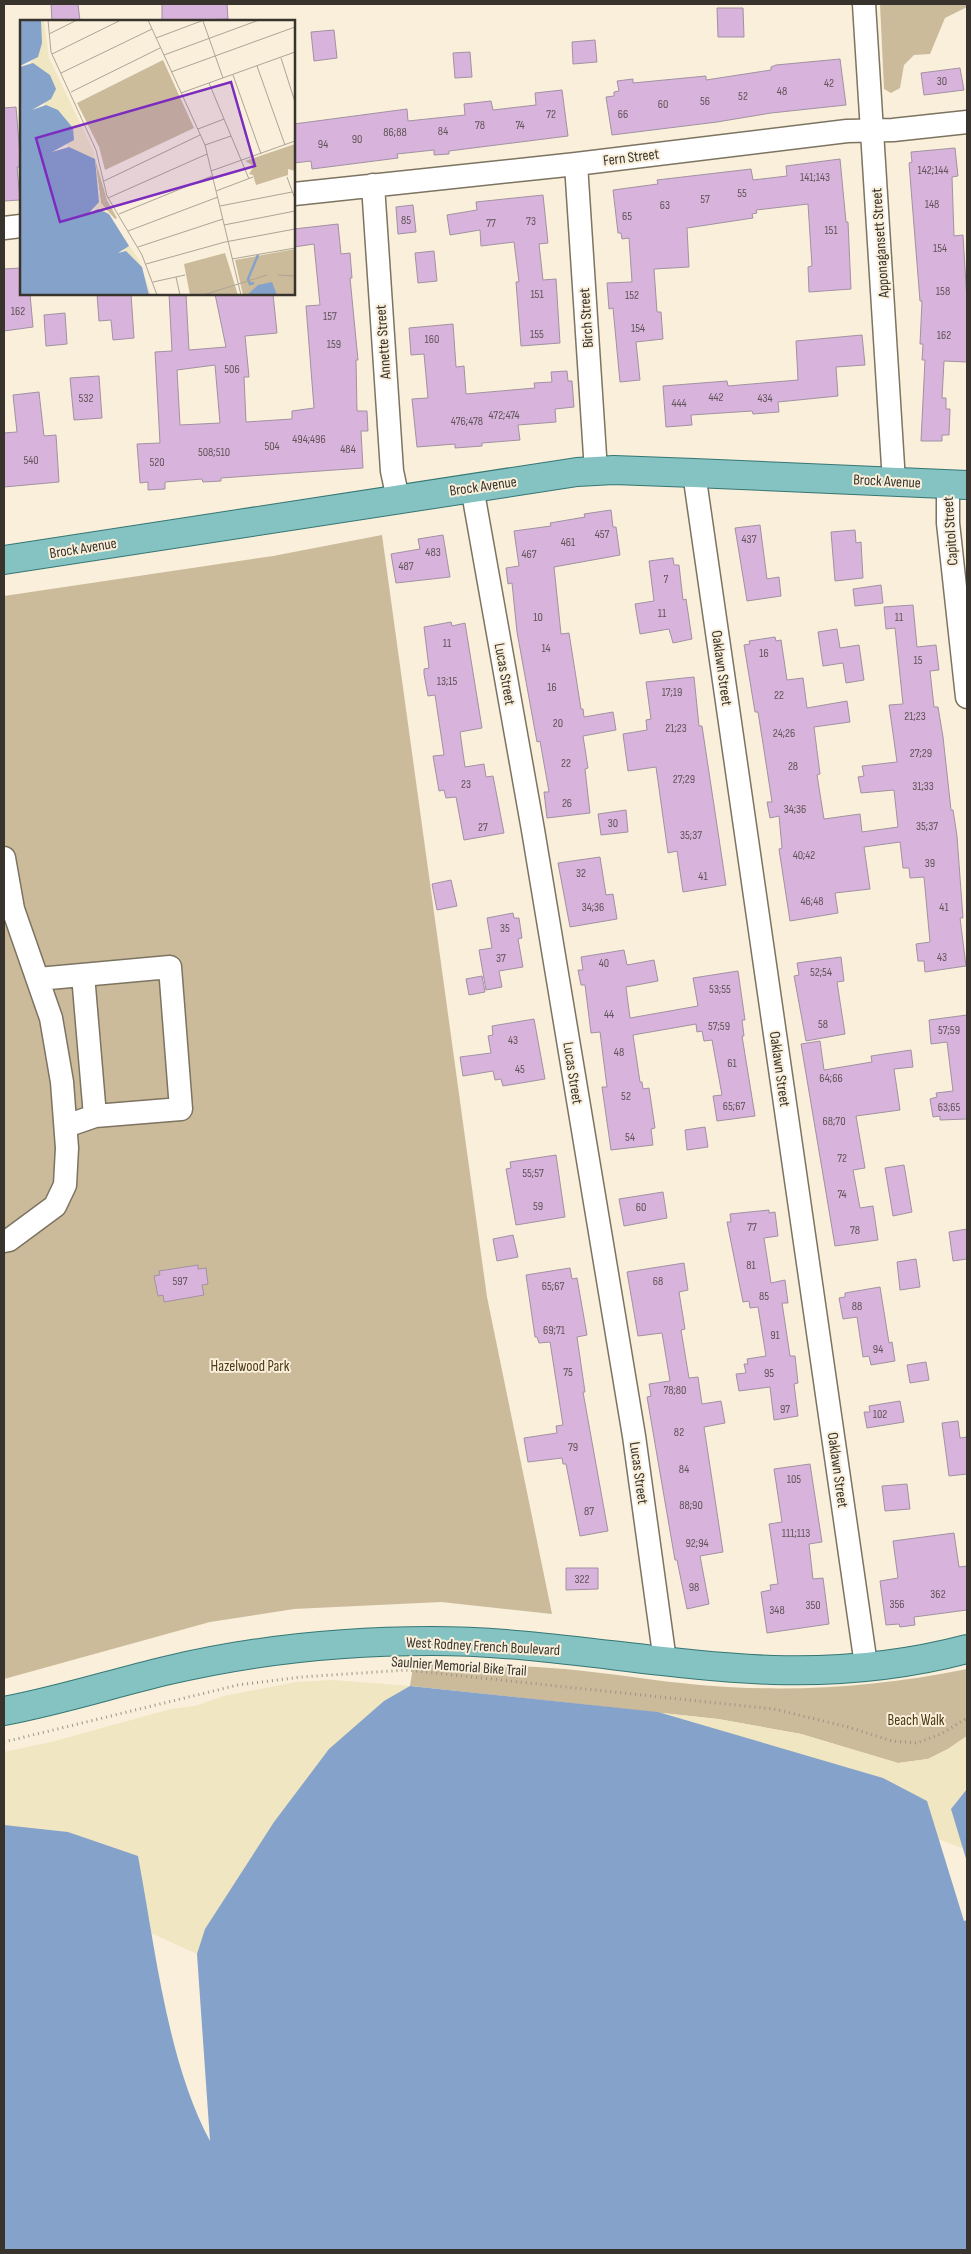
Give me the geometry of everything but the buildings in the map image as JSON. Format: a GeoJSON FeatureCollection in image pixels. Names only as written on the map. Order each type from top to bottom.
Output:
{"type":"FeatureCollection","features":[{"type":"Feature","properties":{"kind":"main road","name":"Brock Avenue"},"geometry":{"type":"LineString","coordinates":[[4,560],[398,498],[596,471],[694,473],[958,484]]}},
{"type":"Feature","properties":{"kind":"main road","name":"West Rodney French Boulevard"},"geometry":{"type":"LineString","coordinates":[[4,1711],[195,1664],[285,1649],[341,1644],[459,1641],[772,1670],[866,1665],[932,1656],[967,1648]]}},
{"type":"Feature","properties":{"kind":"street","name":"Apponagansett Street"},"geometry":{"type":"LineString","coordinates":[[864,4],[894,482]]}},
{"type":"Feature","properties":{"kind":"street","name":"Fern Street"},"geometry":{"type":"LineString","coordinates":[[295,194],[576,164],[848,130],[873,130],[967,122]]}},
{"type":"Feature","properties":{"kind":"street","name":"Birch Street"},"geometry":{"type":"LineString","coordinates":[[576,164],[596,471]]}},
{"type":"Feature","properties":{"kind":"street","name":"Annette Street"},"geometry":{"type":"LineString","coordinates":[[373,185],[392,471],[398,498]]}},
{"type":"Feature","properties":{"kind":"street"},"geometry":{"type":"LineString","coordinates":[[4,228],[20,226]]}},
{"type":"Feature","properties":{"kind":"street","name":"Oaklawn Street"},"geometry":{"type":"LineString","coordinates":[[694,473],[866,1665]]}},
{"type":"Feature","properties":{"kind":"street","name":"Capitol Street"},"geometry":{"type":"LineString","coordinates":[[958,484],[948,524],[967,697]]}},
{"type":"Feature","properties":{"kind":"street","name":"Lucas Street"},"geometry":{"type":"LineString","coordinates":[[472,487],[533,830],[634,1436],[665,1661]]}},
{"type":"Feature","properties":{"kind":"street"},"geometry":{"type":"LineString","coordinates":[[4,858],[13,909],[52,1018],[66,1126],[67,1148],[65,1185],[55,1206],[9,1240],[4,1241]]}},
{"type":"Feature","properties":{"kind":"street"},"geometry":{"type":"LineString","coordinates":[[38,979],[170,966],[181,1108],[95,1116],[66,1126]]}},
{"type":"Feature","properties":{"kind":"street"},"geometry":{"type":"LineString","coordinates":[[83,975],[95,1116]]}},
{"type":"Feature","properties":{"kind":"path","name":"Saulnier Memorial Bike Trail"},"geometry":{"type":"LineString","coordinates":[[4,1742],[238,1685],[301,1677],[406,1670],[774,1709],[848,1727],[892,1741],[916,1743],[941,1734],[967,1718]]}},
{"type":"Feature","properties":{"kind":"green space"},"geometry":{"type":"Polygon","coordinates":[[[880,4],[967,4],[967,7],[945,18],[930,54],[914,55],[904,65],[900,88],[891,93],[884,89],[880,4]]]}},
{"type":"Feature","properties":{"kind":"green space","name":"Hazelwood Park"},"geometry":{"type":"Polygon","coordinates":[[[382,535],[487,1297],[552,1614],[441,1602],[294,1609],[210,1622],[4,1679],[4,596],[273,556],[382,535]]]}},
{"type":"Feature","properties":{"kind":"green space","name":"Beach Walk"},"geometry":{"type":"Polygon","coordinates":[[[414,1661],[527,1666],[700,1685],[768,1688],[834,1687],[867,1684],[967,1669],[967,1736],[948,1749],[928,1759],[898,1763],[801,1734],[718,1719],[410,1686],[414,1661]]]}},
{"type":"Feature","properties":{"kind":"sand"},"geometry":{"type":"Polygon","coordinates":[[[332,1680],[410,1686],[718,1719],[801,1734],[898,1763],[928,1759],[948,1749],[967,1736],[967,1846],[965,1849],[938,1839],[239,1902],[197,1954],[140,1928],[4,1909],[4,1752],[55,1741],[171,1709],[195,1706],[224,1696],[296,1682],[332,1680]]]}},
{"type":"Feature","properties":{"kind":"water"},"geometry":{"type":"Polygon","coordinates":[[[410,1686],[658,1712],[883,1778],[927,1801],[964,1921],[967,1920],[967,2250],[4,2250],[4,1825],[68,1832],[138,1856],[164,2002],[173,2039],[195,2109],[210,2141],[197,1954],[205,1929],[274,1822],[329,1749],[384,1701],[410,1686]]]}},
{"type":"Feature","properties":{"kind":"water"},"geometry":{"type":"Polygon","coordinates":[[[967,1789],[967,1862],[951,1809],[967,1789]]]}}]}
